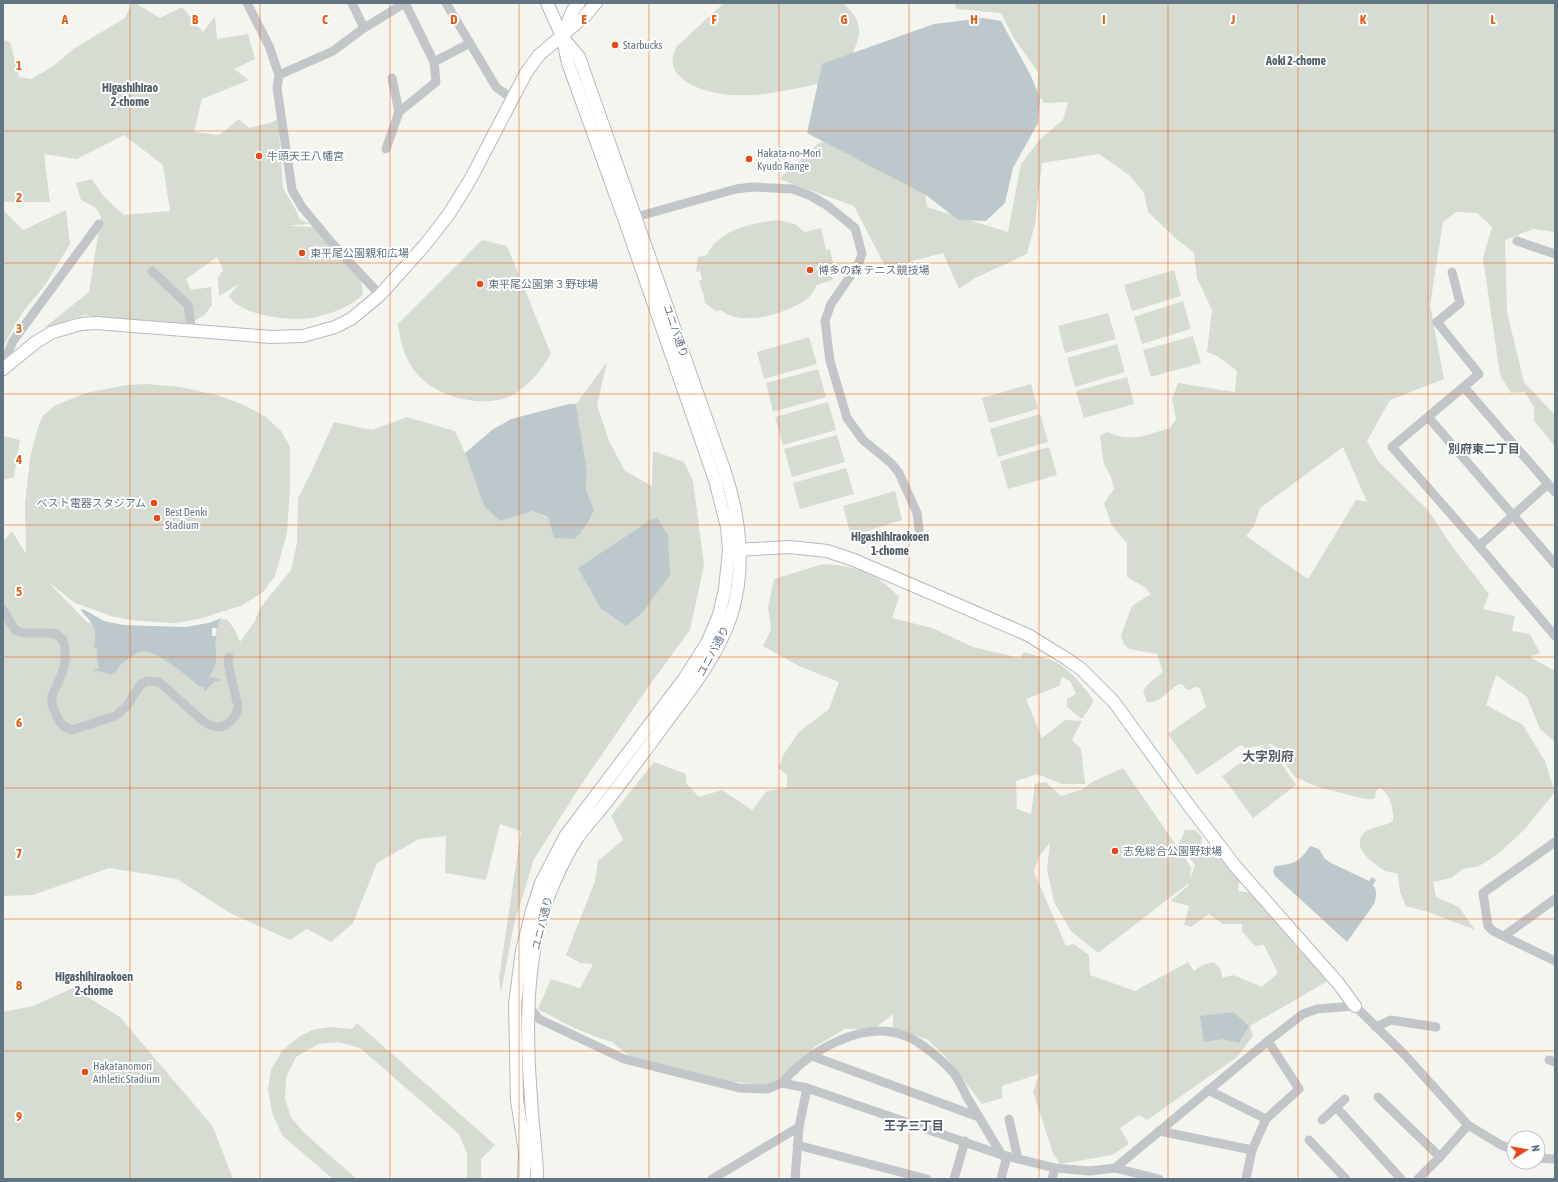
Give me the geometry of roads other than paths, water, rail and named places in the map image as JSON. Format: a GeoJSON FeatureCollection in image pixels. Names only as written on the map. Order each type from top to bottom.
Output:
{"type":"FeatureCollection","features":[{"type":"Feature","properties":{"kind":"street"},"geometry":{"type":"LineString","coordinates":[[246,3],[269,46],[279,75],[276,88],[292,190],[302,206],[331,242],[380,295]]}},
{"type":"Feature","properties":{"kind":"street"},"geometry":{"type":"LineString","coordinates":[[352,3],[364,28]]}},
{"type":"Feature","properties":{"kind":"street"},"geometry":{"type":"LineString","coordinates":[[279,75],[333,51],[364,28],[405,3],[434,62],[436,82],[399,112]]}},
{"type":"Feature","properties":{"kind":"street"},"geometry":{"type":"LineString","coordinates":[[446,3],[496,87],[512,99]]}},
{"type":"Feature","properties":{"kind":"street"},"geometry":{"type":"LineString","coordinates":[[547,3],[562,36]]}},
{"type":"Feature","properties":{"kind":"street"},"geometry":{"type":"LineString","coordinates":[[562,36],[573,10],[579,3]]}},
{"type":"Feature","properties":{"kind":"street"},"geometry":{"type":"LineString","coordinates":[[3,368],[36,342],[53,332],[81,324],[112,324],[192,332],[271,337],[303,336],[335,327],[351,319],[380,295],[424,246],[449,214],[470,180],[526,73],[539,55],[584,17],[596,3]]}},
{"type":"Feature","properties":{"kind":"street","name":"ユニバ通り"},"geometry":{"type":"LineString","coordinates":[[537,1179],[537,1162],[531,1098],[528,1005],[536,938],[547,900],[578,837],[694,686],[719,645],[731,615],[736,592],[733,498],[729,485],[579,56],[562,36]]}},
{"type":"Feature","properties":{"kind":"street","name":"ユニバ通り"},"geometry":{"type":"LineString","coordinates":[[524,1179],[524,1152],[517,1100],[515,1004],[522,951],[541,883],[566,835],[684,679],[707,643],[719,615],[734,550],[715,480],[625,221],[568,63],[562,36]]}},
{"type":"Feature","properties":{"kind":"street"},"geometry":{"type":"LineString","coordinates":[[434,62],[470,43]]}},
{"type":"Feature","properties":{"kind":"street"},"geometry":{"type":"LineString","coordinates":[[386,149],[399,112],[392,78]]}},
{"type":"Feature","properties":{"kind":"street"},"geometry":{"type":"LineString","coordinates":[[636,217],[736,189],[775,187],[793,189],[811,196],[828,206],[855,228],[862,254],[858,265],[831,304],[825,321],[830,361],[847,418],[863,440],[891,463],[899,473],[917,513],[919,529]]}},
{"type":"Feature","properties":{"kind":"street"},"geometry":{"type":"LineString","coordinates":[[3,365],[13,341],[99,224]]}},
{"type":"Feature","properties":{"kind":"street"},"geometry":{"type":"LineString","coordinates":[[1517,241],[1555,254]]}},
{"type":"Feature","properties":{"kind":"street"},"geometry":{"type":"LineString","coordinates":[[152,271],[188,305],[192,332]]}},
{"type":"Feature","properties":{"kind":"street"},"geometry":{"type":"LineString","coordinates":[[1452,272],[1460,303],[1437,322],[1479,374],[1429,418],[1392,447],[1555,636]]}},
{"type":"Feature","properties":{"kind":"street"},"geometry":{"type":"LineString","coordinates":[[1464,387],[1555,492]]}},
{"type":"Feature","properties":{"kind":"street"},"geometry":{"type":"LineString","coordinates":[[1429,418],[1555,564]]}},
{"type":"Feature","properties":{"kind":"street"},"geometry":{"type":"LineString","coordinates":[[1478,546],[1548,484]]}},
{"type":"Feature","properties":{"kind":"street"},"geometry":{"type":"LineString","coordinates":[[734,550],[790,547],[827,551],[854,560],[1028,635],[1067,658],[1114,702],[1187,803],[1235,866],[1338,983],[1355,1006],[1404,1054],[1468,1125],[1506,1147]]}},
{"type":"Feature","properties":{"kind":"street"},"geometry":{"type":"LineString","coordinates":[[3,610],[15,630],[23,633],[56,634],[63,640],[66,648],[65,661],[63,672],[52,696],[52,705],[59,721],[65,727],[72,730],[115,716],[126,707],[141,684],[147,681],[159,682],[203,721],[211,726],[219,727],[226,725],[237,713],[238,706],[228,664],[229,657]]}},
{"type":"Feature","properties":{"kind":"street"},"geometry":{"type":"LineString","coordinates":[[1555,842],[1483,893],[1488,926],[1493,931],[1555,961]]}},
{"type":"Feature","properties":{"kind":"street"},"geometry":{"type":"LineString","coordinates":[[1504,936],[1555,899]]}},
{"type":"Feature","properties":{"kind":"street"},"geometry":{"type":"LineString","coordinates":[[515,1004],[528,1005],[539,1019],[624,1060],[739,1088],[767,1088],[782,1083],[805,1060],[837,1041],[856,1035],[878,1031],[903,1035],[928,1050],[953,1073],[1004,1156],[1001,1179]]}},
{"type":"Feature","properties":{"kind":"street"},"geometry":{"type":"LineString","coordinates":[[782,1083],[807,1088],[965,1141],[1004,1156],[1055,1168],[1090,1171],[1101,1175],[1115,1168],[1268,1041],[1304,1014],[1317,1009],[1355,1006]]}},
{"type":"Feature","properties":{"kind":"street"},"geometry":{"type":"LineString","coordinates":[[1376,1027],[1392,1020],[1436,1028]]}},
{"type":"Feature","properties":{"kind":"street"},"geometry":{"type":"LineString","coordinates":[[1246,1179],[1252,1150],[1266,1119],[1299,1089],[1268,1041]]}},
{"type":"Feature","properties":{"kind":"street"},"geometry":{"type":"LineString","coordinates":[[812,1056],[979,1117]]}},
{"type":"Feature","properties":{"kind":"street"},"geometry":{"type":"LineString","coordinates":[[795,1179],[799,1127],[807,1088]]}},
{"type":"Feature","properties":{"kind":"street"},"geometry":{"type":"LineString","coordinates":[[1208,1090],[1266,1119]]}},
{"type":"Feature","properties":{"kind":"street"},"geometry":{"type":"LineString","coordinates":[[1378,1096],[1440,1157]]}},
{"type":"Feature","properties":{"kind":"street"},"geometry":{"type":"LineString","coordinates":[[1322,1120],[1345,1099]]}},
{"type":"Feature","properties":{"kind":"street"},"geometry":{"type":"LineString","coordinates":[[1336,1108],[1401,1179]]}},
{"type":"Feature","properties":{"kind":"street"},"geometry":{"type":"LineString","coordinates":[[1009,1119],[1018,1159]]}},
{"type":"Feature","properties":{"kind":"street"},"geometry":{"type":"LineString","coordinates":[[1418,1179],[1468,1125]]}},
{"type":"Feature","properties":{"kind":"street"},"geometry":{"type":"LineString","coordinates":[[712,1179],[799,1127]]}},
{"type":"Feature","properties":{"kind":"street"},"geometry":{"type":"LineString","coordinates":[[1159,1131],[1252,1150]]}},
{"type":"Feature","properties":{"kind":"street"},"geometry":{"type":"LineString","coordinates":[[1309,1140],[1346,1179]]}},
{"type":"Feature","properties":{"kind":"street"},"geometry":{"type":"LineString","coordinates":[[954,1179],[965,1141]]}},
{"type":"Feature","properties":{"kind":"street"},"geometry":{"type":"LineString","coordinates":[[797,1145],[927,1179]]}},
{"type":"Feature","properties":{"kind":"street"},"geometry":{"type":"LineString","coordinates":[[1052,1179],[1055,1168]]}},
{"type":"Feature","properties":{"kind":"street"},"geometry":{"type":"LineString","coordinates":[[1115,1168],[1159,1179]]}},
{"type":"Feature","properties":{"kind":"place","name":"Starbucks"},"geometry":{"type":"Point","coordinates":[615,45]}},
{"type":"Feature","properties":{"kind":"place","name":"牛頭天王八幡宮"},"geometry":{"type":"Point","coordinates":[259,156]}},
{"type":"Feature","properties":{"kind":"place","name":"Hakata-no-Mori Kyudo Range"},"geometry":{"type":"Point","coordinates":[749,159]}},
{"type":"Feature","properties":{"kind":"place","name":"東平尾公園親和広場"},"geometry":{"type":"Point","coordinates":[302,253]}},
{"type":"Feature","properties":{"kind":"place","name":"博多の森 テニス競技場"},"geometry":{"type":"Point","coordinates":[810,270]}},
{"type":"Feature","properties":{"kind":"place","name":"東平尾公園第３野球場"},"geometry":{"type":"Point","coordinates":[480,284]}},
{"type":"Feature","properties":{"kind":"place","name":"ベスト電器スタジアム"},"geometry":{"type":"Point","coordinates":[154,503]}},
{"type":"Feature","properties":{"kind":"place","name":"Best Denki Stadium"},"geometry":{"type":"Point","coordinates":[157,518]}},
{"type":"Feature","properties":{"kind":"place","name":"志免総合公園野球場"},"geometry":{"type":"Point","coordinates":[1115,851]}},
{"type":"Feature","properties":{"kind":"place","name":"Hakatanomori Athletic Stadium"},"geometry":{"type":"Point","coordinates":[85,1072]}},
{"type":"Feature","properties":{"kind":"district","name":"Aoki 2-chome"},"geometry":{"type":"Point","coordinates":[1296,61]}},
{"type":"Feature","properties":{"kind":"district","name":"Higashihirao 2-chome"},"geometry":{"type":"Point","coordinates":[130,95]}},
{"type":"Feature","properties":{"kind":"district","name":"別府東二丁目"},"geometry":{"type":"Point","coordinates":[1484,449]}},
{"type":"Feature","properties":{"kind":"district","name":"Higashihiraokoen 1-chome"},"geometry":{"type":"Point","coordinates":[890,544]}},
{"type":"Feature","properties":{"kind":"district","name":"大字別府"},"geometry":{"type":"Point","coordinates":[1268,756]}},
{"type":"Feature","properties":{"kind":"district","name":"Higashihiraokoen 2-chome"},"geometry":{"type":"Point","coordinates":[94,984]}},
{"type":"Feature","properties":{"kind":"district","name":"王子三丁目"},"geometry":{"type":"Point","coordinates":[914,1126]}}]}
